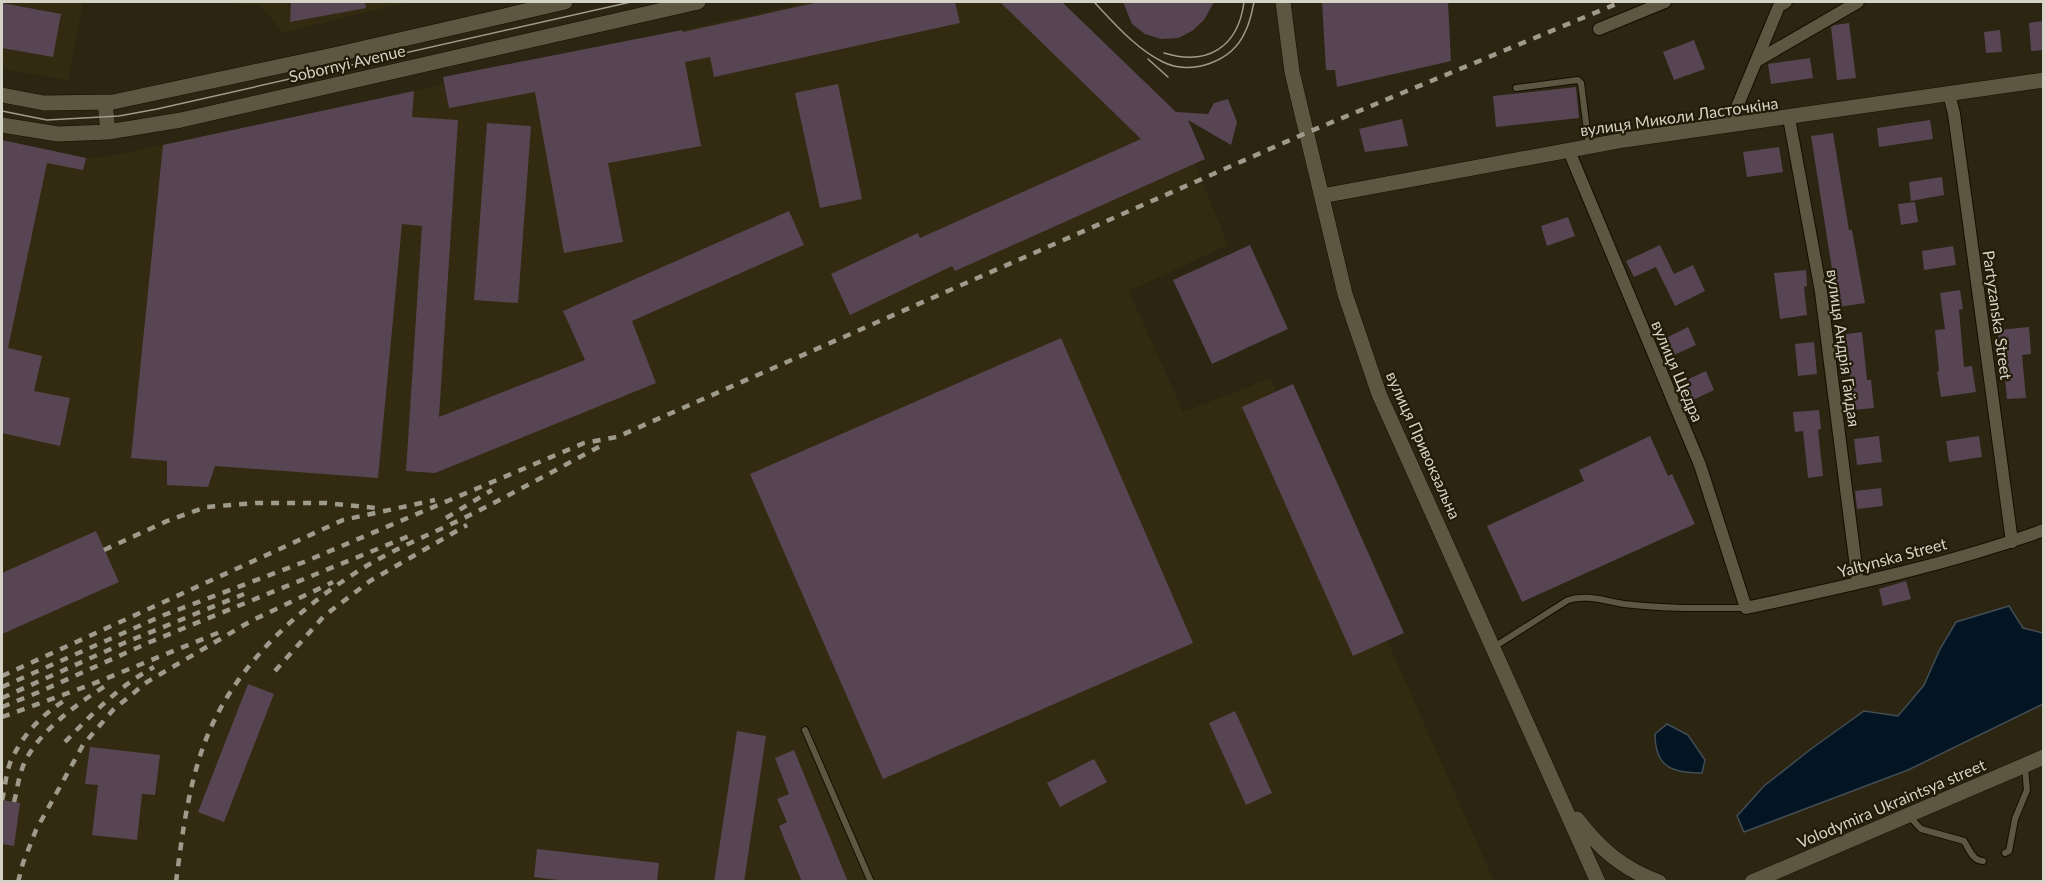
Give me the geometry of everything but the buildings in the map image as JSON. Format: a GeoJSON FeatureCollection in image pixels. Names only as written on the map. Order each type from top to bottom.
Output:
{"type":"FeatureCollection","features":[{"type":"Feature","properties":{"kind":"main road","name":"Sobornyi Avenue"},"geometry":{"type":"LineString","coordinates":[[2,95],[45,103],[113,102],[258,72],[565,2]]}},
{"type":"Feature","properties":{"kind":"main road","name":"Sobornyi Avenue"},"geometry":{"type":"LineString","coordinates":[[2,124],[58,134],[108,132],[181,120],[698,2]]}},
{"type":"Feature","properties":{"kind":"main road","name":"вулиця Привокзальна"},"geometry":{"type":"LineString","coordinates":[[1284,2],[1292,72],[1345,294],[1379,394],[1598,882]]}},
{"type":"Feature","properties":{"kind":"main road","name":"вулиця Миколи Ласточкіна"},"geometry":{"type":"LineString","coordinates":[[1322,196],[1589,147],[2043,80]]}},
{"type":"Feature","properties":{"kind":"main road"},"geometry":{"type":"LineString","coordinates":[[105,102],[108,132]]}},
{"type":"Feature","properties":{"kind":"main road","name":"Volodymira Ukraintsya street"},"geometry":{"type":"LineString","coordinates":[[1752,882],[2043,757]]}},
{"type":"Feature","properties":{"kind":"main road"},"geometry":{"type":"LineString","coordinates":[[1563,801],[1592,838],[1610,855],[1637,873],[1659,882]]}},
{"type":"Feature","properties":{"kind":"street"},"geometry":{"type":"LineString","coordinates":[[1599,29],[1665,2]]}},
{"type":"Feature","properties":{"kind":"street"},"geometry":{"type":"LineString","coordinates":[[1730,126],[1779,6],[1786,2]]}},
{"type":"Feature","properties":{"kind":"street"},"geometry":{"type":"LineString","coordinates":[[1758,60],[1858,2]]}},
{"type":"Feature","properties":{"kind":"street","name":"Partyzanska Street"},"geometry":{"type":"LineString","coordinates":[[1949,94],[2012,542]]}},
{"type":"Feature","properties":{"kind":"street","name":"вулиця Андрія Гайдая"},"geometry":{"type":"LineString","coordinates":[[1789,118],[1821,292],[1858,583]]}},
{"type":"Feature","properties":{"kind":"street","name":"вулиця Щедра"},"geometry":{"type":"LineString","coordinates":[[1569,151],[1700,465],[1746,608]]}},
{"type":"Feature","properties":{"kind":"street","name":"Yaltynska Street"},"geometry":{"type":"LineString","coordinates":[[1746,608],[1858,583],[2012,542],[2043,530]]}},
{"type":"Feature","properties":{"kind":"lane"},"geometry":{"type":"LineString","coordinates":[[1516,88],[1578,80],[1581,83],[1589,147]]}},
{"type":"Feature","properties":{"kind":"lane"},"geometry":{"type":"LineString","coordinates":[[1494,647],[1568,600],[1579,597],[1633,604],[1746,608]]}},
{"type":"Feature","properties":{"kind":"lane"},"geometry":{"type":"LineString","coordinates":[[805,730],[871,882]]}},
{"type":"Feature","properties":{"kind":"lane"},"geometry":{"type":"LineString","coordinates":[[2005,853],[2009,851],[2015,819],[2027,790],[2024,765]]}},
{"type":"Feature","properties":{"kind":"lane"},"geometry":{"type":"LineString","coordinates":[[1908,815],[1921,829],[1964,841],[1974,858],[1983,861]]}},
{"type":"Feature","properties":{"kind":"shaded area"},"geometry":{"type":"Polygon","coordinates":[[[2,2],[83,2],[68,80],[2,69],[2,2]]]}},
{"type":"Feature","properties":{"kind":"shaded area"},"geometry":{"type":"Polygon","coordinates":[[[205,2],[408,2],[283,33],[260,5],[205,2]]]}},
{"type":"Feature","properties":{"kind":"shaded area"},"geometry":{"type":"Polygon","coordinates":[[[807,2],[1061,2],[1174,114],[1228,245],[1129,291],[1183,412],[1271,378],[1494,881],[2,882],[2,140],[86,158],[105,157],[414,91],[807,2]]]}},
{"type":"Feature","properties":{"kind":"water"},"geometry":{"type":"Polygon","coordinates":[[[2009,606],[2023,628],[2043,633],[2043,704],[1908,770],[1744,832],[1737,816],[1764,786],[1811,749],[1864,711],[1898,716],[1924,685],[1940,649],[1956,622],[2009,606]]]}},
{"type":"Feature","properties":{"kind":"water"},"geometry":{"type":"Polygon","coordinates":[[[1667,724],[1688,735],[1705,760],[1702,773],[1682,772],[1667,766],[1662,761],[1658,754],[1655,734],[1667,724]]]}},
{"type":"Feature","properties":{"kind":"tram line"},"geometry":{"type":"LineString","coordinates":[[2,111],[47,120],[119,116],[631,2]]}},
{"type":"Feature","properties":{"kind":"tram line"},"geometry":{"type":"LineString","coordinates":[[1094,2],[1126,35],[1153,57],[1174,66],[1186,67],[1210,64],[1231,51],[1247,29],[1254,2]]}},
{"type":"Feature","properties":{"kind":"tram line"},"geometry":{"type":"LineString","coordinates":[[1164,53],[1194,57],[1218,50],[1235,31],[1241,18],[1244,2]]}},
{"type":"Feature","properties":{"kind":"tram line"},"geometry":{"type":"LineString","coordinates":[[1148,59],[1168,77]]}},
{"type":"Feature","properties":{"kind":"railway"},"geometry":{"type":"LineString","coordinates":[[2,687],[164,615],[304,562],[584,443],[617,437],[1306,133],[1621,2]]}},
{"type":"Feature","properties":{"kind":"railway"},"geometry":{"type":"LineString","coordinates":[[176,882],[188,801],[205,742],[226,699],[242,675],[279,633],[322,596],[368,565],[606,443]]}},
{"type":"Feature","properties":{"kind":"railway"},"geometry":{"type":"LineString","coordinates":[[446,518],[492,490]]}},
{"type":"Feature","properties":{"kind":"railway"},"geometry":{"type":"LineString","coordinates":[[2,676],[343,520],[435,500]]}},
{"type":"Feature","properties":{"kind":"railway"},"geometry":{"type":"LineString","coordinates":[[104,550],[167,521],[206,507],[256,503],[326,503],[376,508]]}},
{"type":"Feature","properties":{"kind":"railway"},"geometry":{"type":"LineString","coordinates":[[275,671],[324,616],[370,581],[467,525]]}},
{"type":"Feature","properties":{"kind":"railway"},"geometry":{"type":"LineString","coordinates":[[2,707],[150,642],[414,534]]}},
{"type":"Feature","properties":{"kind":"railway"},"geometry":{"type":"LineString","coordinates":[[18,882],[36,830],[83,745],[113,710],[147,682],[251,621],[333,582]]}},
{"type":"Feature","properties":{"kind":"railway"},"geometry":{"type":"LineString","coordinates":[[2,698],[124,643],[244,594]]}},
{"type":"Feature","properties":{"kind":"railway"},"geometry":{"type":"LineString","coordinates":[[2,717],[90,685],[220,632]]}},
{"type":"Feature","properties":{"kind":"railway"},"geometry":{"type":"LineString","coordinates":[[65,742],[118,692],[154,667]]}},
{"type":"Feature","properties":{"kind":"railway"},"geometry":{"type":"LineString","coordinates":[[14,802],[22,769],[36,744],[70,710],[108,684]]}},
{"type":"Feature","properties":{"kind":"railway"},"geometry":{"type":"LineString","coordinates":[[2,800],[7,772],[20,743],[41,718],[67,699]]}}]}
